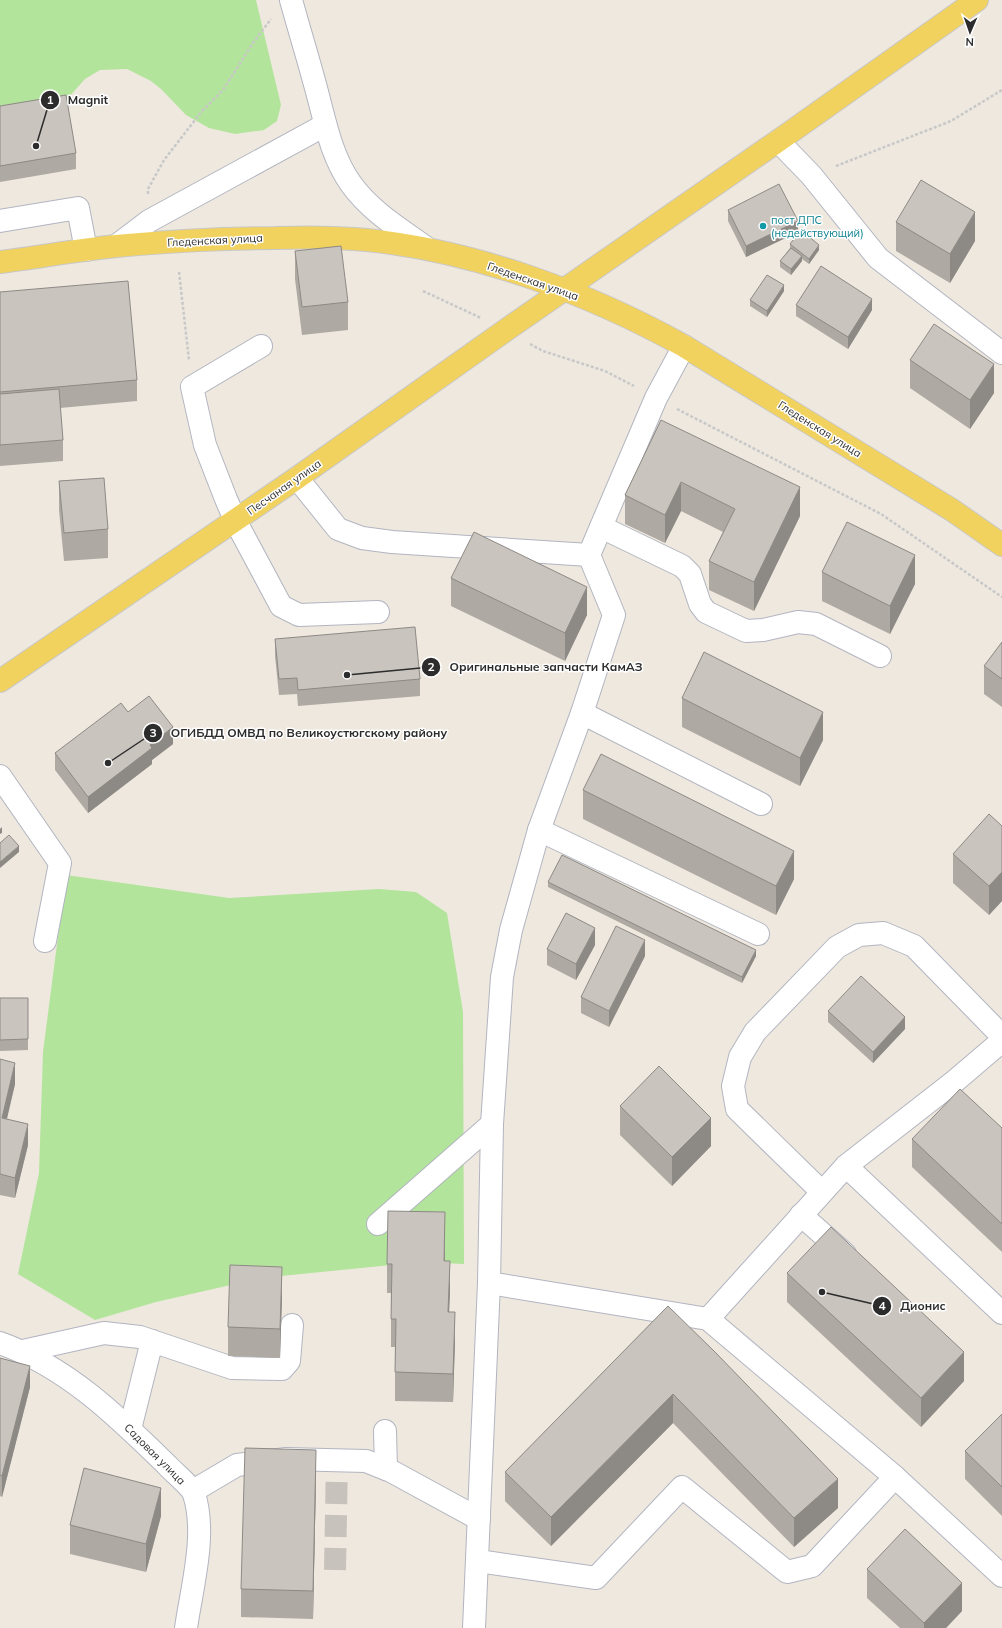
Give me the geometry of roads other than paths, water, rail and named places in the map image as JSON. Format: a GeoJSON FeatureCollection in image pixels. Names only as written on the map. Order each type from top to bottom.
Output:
{"type":"FeatureCollection","features":[{"type":"Feature","properties":{"kind":"main road","name":"Песчаная улица"},"geometry":{"type":"LineString","coordinates":[[0,681],[297,478],[977,0]]}},
{"type":"Feature","properties":{"kind":"main road","name":"Гледенская улица"},"geometry":{"type":"LineString","coordinates":[[0,262],[116,246],[231,238],[302,238],[366,240],[428,249],[510,271],[564,289],[659,332],[952,510],[1002,545]]}},
{"type":"Feature","properties":{"kind":"street"},"geometry":{"type":"LineString","coordinates":[[291,0],[325,125],[336,159],[352,185],[374,210],[428,249]]}},
{"type":"Feature","properties":{"kind":"street"},"geometry":{"type":"LineString","coordinates":[[116,246],[149,221],[325,125]]}},
{"type":"Feature","properties":{"kind":"street"},"geometry":{"type":"LineString","coordinates":[[778,141],[811,175],[878,258],[1002,353]]}},
{"type":"Feature","properties":{"kind":"street"},"geometry":{"type":"LineString","coordinates":[[0,221],[78,208],[86,250]]}},
{"type":"Feature","properties":{"kind":"street"},"geometry":{"type":"LineString","coordinates":[[261,346],[192,387],[205,445],[235,520],[281,606],[299,615],[378,612]]}},
{"type":"Feature","properties":{"kind":"street"},"geometry":{"type":"LineString","coordinates":[[474,1628],[490,1283],[492,1124],[502,977],[511,930],[539,830],[582,713],[614,614],[589,555],[656,398],[684,346]]}},
{"type":"Feature","properties":{"kind":"street"},"geometry":{"type":"LineString","coordinates":[[297,478],[338,529],[362,538],[392,542],[589,555]]}},
{"type":"Feature","properties":{"kind":"street"},"geometry":{"type":"LineString","coordinates":[[601,527],[682,566],[690,574],[700,604],[706,612],[746,631],[763,630],[798,622],[816,624],[880,656]]}},
{"type":"Feature","properties":{"kind":"street"},"geometry":{"type":"LineString","coordinates":[[582,713],[760,804]]}},
{"type":"Feature","properties":{"kind":"street"},"geometry":{"type":"LineString","coordinates":[[0,776],[60,864],[45,942]]}},
{"type":"Feature","properties":{"kind":"street"},"geometry":{"type":"LineString","coordinates":[[539,830],[758,934]]}},
{"type":"Feature","properties":{"kind":"street"},"geometry":{"type":"LineString","coordinates":[[822,1192],[737,1109],[733,1086],[740,1057],[755,1032],[837,947],[859,935],[883,933],[914,946],[1002,1036]]}},
{"type":"Feature","properties":{"kind":"street"},"geometry":{"type":"LineString","coordinates":[[708,1319],[846,1166],[955,1081],[1002,1041]]}},
{"type":"Feature","properties":{"kind":"street"},"geometry":{"type":"LineString","coordinates":[[378,1224],[492,1124]]}},
{"type":"Feature","properties":{"kind":"street"},"geometry":{"type":"LineString","coordinates":[[846,1166],[1002,1313]]}},
{"type":"Feature","properties":{"kind":"street"},"geometry":{"type":"LineString","coordinates":[[802,1215],[860,1268]]}},
{"type":"Feature","properties":{"kind":"street"},"geometry":{"type":"LineString","coordinates":[[490,1283],[708,1319],[895,1477],[1002,1576]]}},
{"type":"Feature","properties":{"kind":"street"},"geometry":{"type":"LineString","coordinates":[[23,1351],[104,1333],[140,1337],[232,1368],[282,1369],[290,1361],[292,1325]]}},
{"type":"Feature","properties":{"kind":"street"},"geometry":{"type":"LineString","coordinates":[[130,1429],[152,1341]]}},
{"type":"Feature","properties":{"kind":"street","name":"Садовая улица"},"geometry":{"type":"LineString","coordinates":[[0,1343],[23,1351],[85,1389],[130,1429],[193,1491],[199,1515],[200,1537],[186,1628]]}},
{"type":"Feature","properties":{"kind":"street"},"geometry":{"type":"LineString","coordinates":[[385,1431],[386,1469]]}},
{"type":"Feature","properties":{"kind":"street"},"geometry":{"type":"LineString","coordinates":[[193,1491],[237,1465],[286,1459],[366,1461],[386,1469],[479,1519]]}},
{"type":"Feature","properties":{"kind":"street"},"geometry":{"type":"LineString","coordinates":[[478,1561],[596,1578],[682,1487],[787,1572],[812,1566],[895,1477]]}},
{"type":"Feature","properties":{"kind":"tunnel"},"geometry":{"type":"LineString","coordinates":[[335,1570],[337,1460]]}},
{"type":"Feature","properties":{"kind":"place","name":"Magnit"},"geometry":{"type":"Point","coordinates":[36,146]}},
{"type":"Feature","properties":{"kind":"place","name":"пост ДПС (недействующий)"},"geometry":{"type":"Point","coordinates":[763,226]}},
{"type":"Feature","properties":{"kind":"place","name":"Оригинальные запчасти КамАЗ"},"geometry":{"type":"Point","coordinates":[347,675]}},
{"type":"Feature","properties":{"kind":"place","name":"ОГИБДД ОМВД по Великоустюгскому району"},"geometry":{"type":"Point","coordinates":[108,763]}},
{"type":"Feature","properties":{"kind":"place","name":"Дионис"},"geometry":{"type":"Point","coordinates":[822,1292]}}]}
